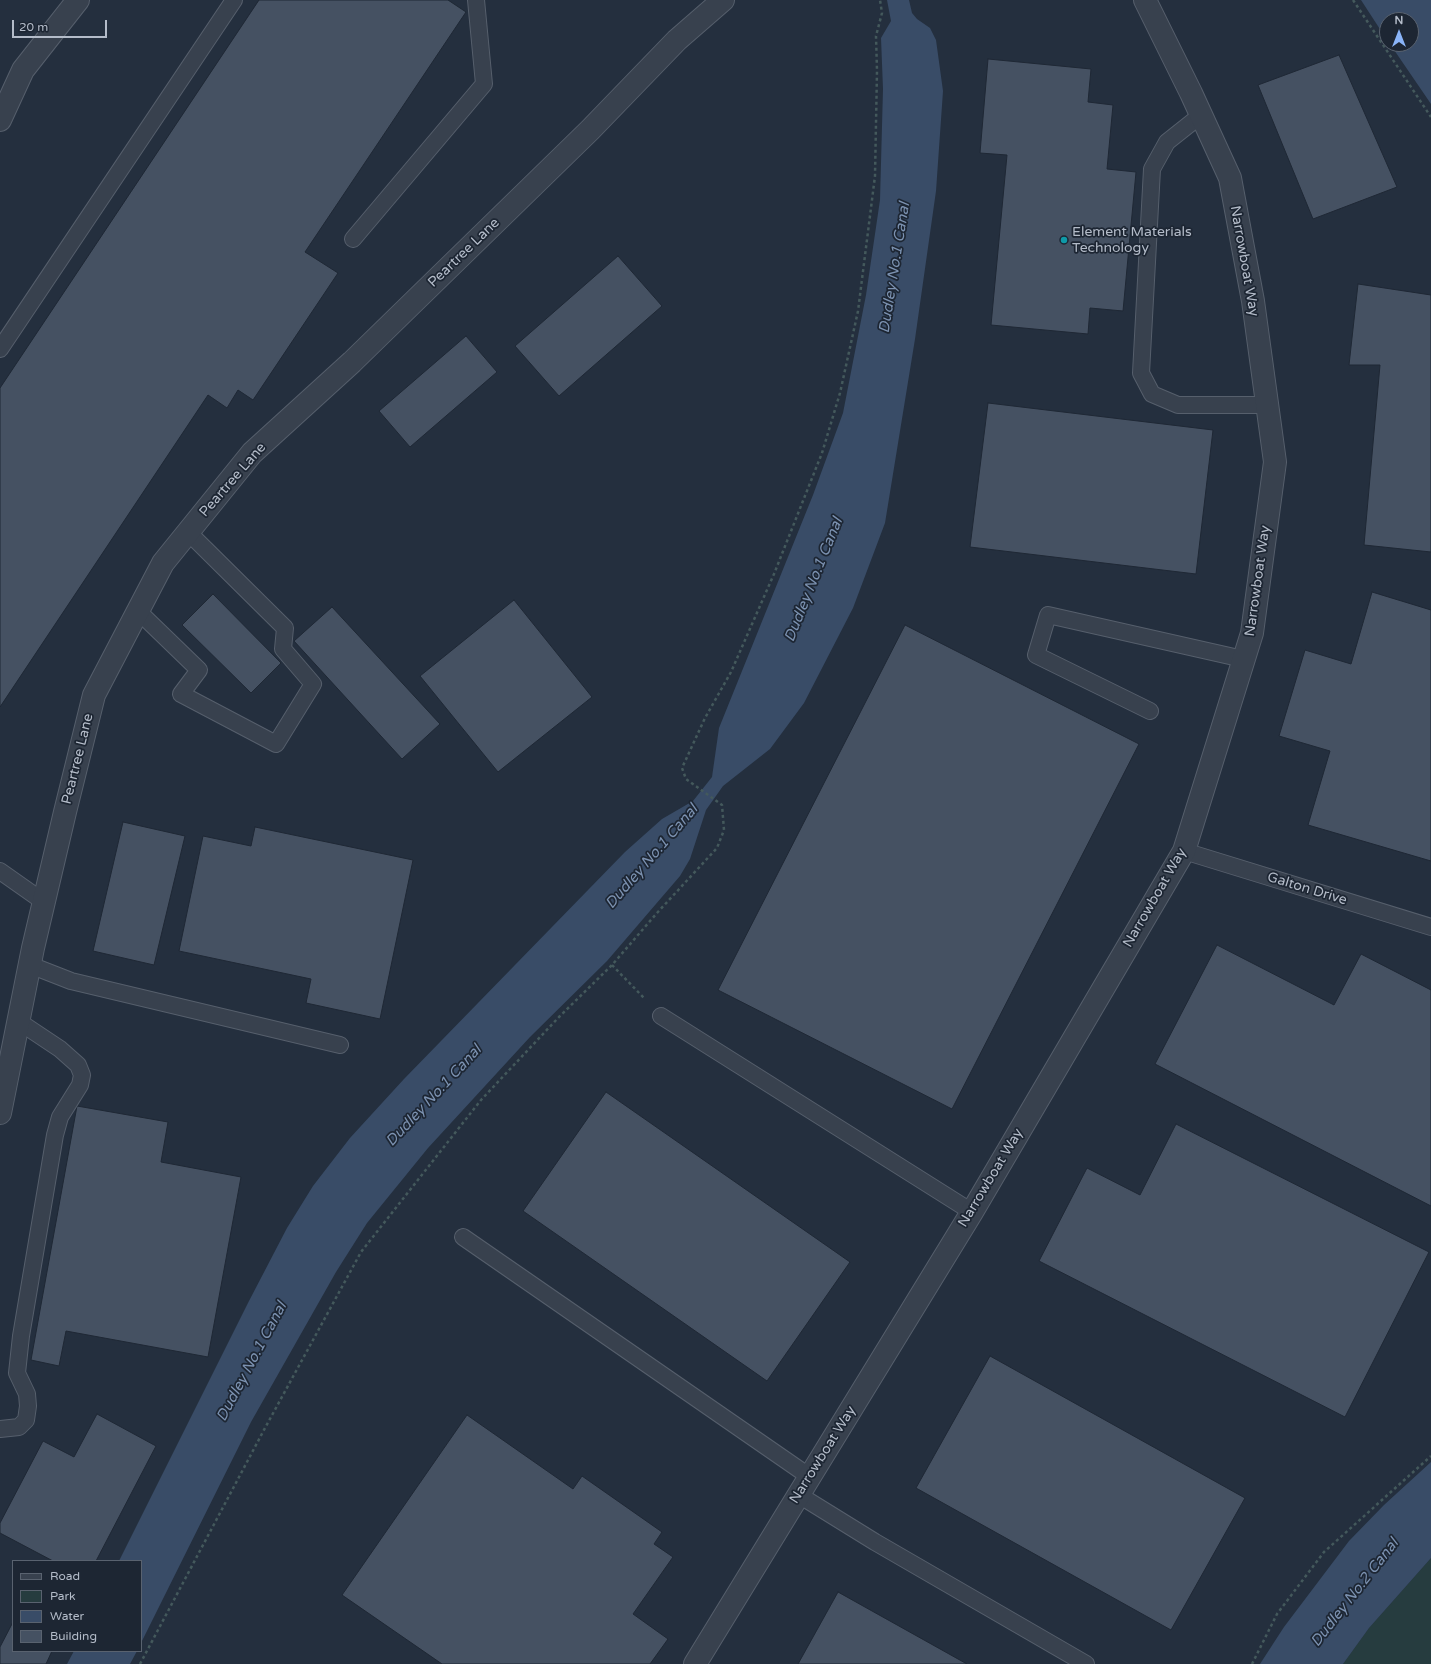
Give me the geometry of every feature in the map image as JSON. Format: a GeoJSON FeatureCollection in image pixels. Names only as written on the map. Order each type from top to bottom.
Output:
{"type":"FeatureCollection","features":[{"type":"Feature","properties":{"kind":"street"},"geometry":{"type":"LineString","coordinates":[[0,120],[23,70],[78,0]]}},
{"type":"Feature","properties":{"kind":"street","name":"Peartree Lane"},"geometry":{"type":"LineString","coordinates":[[0,1113],[44,902],[94,695],[162,563],[252,453],[352,362],[585,135],[677,40],[723,0]]}},
{"type":"Feature","properties":{"kind":"street","name":"Narrowboat Way"},"geometry":{"type":"LineString","coordinates":[[695,1664],[972,1212],[1184,851],[1252,633],[1274,462],[1252,301],[1230,178],[1145,0]]}},
{"type":"Feature","properties":{"kind":"lane"},"geometry":{"type":"LineString","coordinates":[[0,349],[234,0]]}},
{"type":"Feature","properties":{"kind":"lane"},"geometry":{"type":"LineString","coordinates":[[353,239],[484,84],[476,0]]}},
{"type":"Feature","properties":{"kind":"lane"},"geometry":{"type":"LineString","coordinates":[[1201,115],[1167,142],[1152,169],[1141,373],[1152,394],[1178,405],[1267,405]]}},
{"type":"Feature","properties":{"kind":"lane"},"geometry":{"type":"LineString","coordinates":[[138,611],[199,670],[181,694],[276,744],[313,684],[283,649],[285,628],[188,532]]}},
{"type":"Feature","properties":{"kind":"lane"},"geometry":{"type":"LineString","coordinates":[[1150,711],[1036,655],[1048,615],[1244,659]]}},
{"type":"Feature","properties":{"kind":"lane","name":"Galton Drive"},"geometry":{"type":"LineString","coordinates":[[1184,851],[1431,927]]}},
{"type":"Feature","properties":{"kind":"lane"},"geometry":{"type":"LineString","coordinates":[[0,871],[44,902]]}},
{"type":"Feature","properties":{"kind":"lane"},"geometry":{"type":"LineString","coordinates":[[30,965],[71,981],[340,1045]]}},
{"type":"Feature","properties":{"kind":"lane"},"geometry":{"type":"LineString","coordinates":[[661,1016],[972,1212]]}},
{"type":"Feature","properties":{"kind":"lane"},"geometry":{"type":"LineString","coordinates":[[0,1429],[19,1427],[26,1420],[28,1406],[27,1394],[17,1373],[21,1336],[54,1135],[60,1117],[80,1085],[82,1075],[78,1065],[60,1049],[18,1021]]}},
{"type":"Feature","properties":{"kind":"lane"},"geometry":{"type":"LineString","coordinates":[[463,1237],[804,1486],[875,1542],[1086,1664]]}},
{"type":"Feature","properties":{"kind":"path"},"geometry":{"type":"LineString","coordinates":[[140,1664],[257,1442],[361,1252],[481,1100],[559,1017],[612,965],[657,913],[717,848],[724,830],[722,805],[686,779],[682,768],[705,718],[731,672],[774,574],[822,453],[840,393],[858,311],[875,176],[877,72],[876,36],[882,13],[880,0]]}},
{"type":"Feature","properties":{"kind":"path"},"geometry":{"type":"LineString","coordinates":[[1354,0],[1431,117]]}},
{"type":"Feature","properties":{"kind":"path"},"geometry":{"type":"LineString","coordinates":[[612,965],[661,1016]]}},
{"type":"Feature","properties":{"kind":"path"},"geometry":{"type":"LineString","coordinates":[[1252,1664],[1277,1614],[1324,1552],[1431,1456]]}},
{"type":"Feature","properties":{"kind":"green space"},"geometry":{"type":"Polygon","coordinates":[[[1431,1558],[1431,1664],[1343,1664],[1369,1628],[1431,1558]]]}},
{"type":"Feature","properties":{"kind":"water","name":"Dudley No.1 Canal"},"geometry":{"type":"Polygon","coordinates":[[[887,0],[909,0],[912,13],[917,19],[930,28],[936,40],[943,91],[936,191],[915,339],[885,523],[853,608],[804,703],[770,749],[723,786],[706,810],[690,859],[680,876],[607,961],[530,1037],[428,1148],[367,1223],[336,1272],[251,1422],[142,1641],[142,1560],[120,1560],[249,1301],[287,1228],[313,1186],[350,1138],[404,1079],[625,852],[662,819],[693,801],[712,777],[719,728],[813,495],[843,413],[866,295],[880,200],[883,89],[881,38],[891,21],[887,0]]]}},
{"type":"Feature","properties":{"kind":"water"},"geometry":{"type":"Polygon","coordinates":[[[1361,0],[1431,0],[1431,104],[1395,52],[1419,52],[1419,12],[1379,12],[1379,28],[1361,0]]]}},
{"type":"Feature","properties":{"kind":"water","name":"Dudley No.2 Canal"},"geometry":{"type":"Polygon","coordinates":[[[1431,1462],[1431,1558],[1369,1628],[1343,1664],[1260,1664],[1284,1627],[1349,1541],[1384,1505],[1431,1462]]]}},
{"type":"Feature","properties":{"kind":"water"},"geometry":{"type":"Polygon","coordinates":[[[73,1652],[136,1652],[130,1664],[67,1664],[73,1652]]]}},
{"type":"Feature","properties":{"kind":"building"},"geometry":{"type":"Polygon","coordinates":[[[259,0],[448,0],[466,12],[305,252],[338,273],[253,400],[238,390],[227,408],[208,395],[0,707],[0,388],[259,0]]]}},
{"type":"Feature","properties":{"kind":"building"},"geometry":{"type":"Polygon","coordinates":[[[1339,55],[1397,187],[1313,219],[1258,85],[1339,55]]]}},
{"type":"Feature","properties":{"kind":"building","name":"Element Materials Technology"},"geometry":{"type":"Polygon","coordinates":[[[988,59],[1091,69],[1088,102],[1113,105],[1107,169],[1136,172],[1123,311],[1090,308],[1088,334],[991,325],[1007,155],[980,153],[988,59]]]}},
{"type":"Feature","properties":{"kind":"building"},"geometry":{"type":"Polygon","coordinates":[[[618,256],[662,306],[559,396],[515,346],[618,256]]]}},
{"type":"Feature","properties":{"kind":"building"},"geometry":{"type":"Polygon","coordinates":[[[1358,284],[1431,295],[1431,552],[1364,545],[1380,365],[1349,365],[1358,284]]]}},
{"type":"Feature","properties":{"kind":"building"},"geometry":{"type":"Polygon","coordinates":[[[466,336],[497,372],[410,447],[379,411],[466,336]]]}},
{"type":"Feature","properties":{"kind":"building"},"geometry":{"type":"Polygon","coordinates":[[[988,403],[1213,430],[1196,574],[970,547],[988,403]]]}},
{"type":"Feature","properties":{"kind":"building"},"geometry":{"type":"Polygon","coordinates":[[[1372,592],[1431,610],[1431,861],[1308,825],[1330,751],[1279,736],[1305,650],[1351,664],[1372,592]]]}},
{"type":"Feature","properties":{"kind":"building"},"geometry":{"type":"Polygon","coordinates":[[[213,594],[281,663],[251,693],[182,625],[213,594]]]}},
{"type":"Feature","properties":{"kind":"building"},"geometry":{"type":"Polygon","coordinates":[[[514,600],[592,697],[498,772],[420,676],[514,600]]]}},
{"type":"Feature","properties":{"kind":"building"},"geometry":{"type":"Polygon","coordinates":[[[332,607],[440,724],[402,759],[294,641],[332,607]]]}},
{"type":"Feature","properties":{"kind":"building"},"geometry":{"type":"Polygon","coordinates":[[[905,625],[1139,744],[952,1109],[718,990],[905,625]]]}},
{"type":"Feature","properties":{"kind":"building"},"geometry":{"type":"Polygon","coordinates":[[[123,822],[185,836],[154,965],[93,951],[123,822]]]}},
{"type":"Feature","properties":{"kind":"building"},"geometry":{"type":"Polygon","coordinates":[[[255,827],[413,860],[380,1019],[306,1003],[311,979],[179,951],[203,836],[251,846],[255,827]]]}},
{"type":"Feature","properties":{"kind":"building"},"geometry":{"type":"Polygon","coordinates":[[[1217,945],[1334,1005],[1361,954],[1431,990],[1431,1206],[1155,1064],[1217,945]]]}},
{"type":"Feature","properties":{"kind":"building"},"geometry":{"type":"Polygon","coordinates":[[[606,1092],[850,1262],[767,1381],[523,1211],[606,1092]]]}},
{"type":"Feature","properties":{"kind":"building"},"geometry":{"type":"Polygon","coordinates":[[[77,1106],[168,1122],[161,1162],[241,1177],[208,1357],[66,1331],[59,1366],[31,1360],[77,1106]]]}},
{"type":"Feature","properties":{"kind":"building"},"geometry":{"type":"Polygon","coordinates":[[[1176,1124],[1429,1252],[1345,1417],[1039,1261],[1087,1168],[1140,1195],[1176,1124]]]}},
{"type":"Feature","properties":{"kind":"building"},"geometry":{"type":"Polygon","coordinates":[[[990,1356],[1245,1498],[1171,1630],[916,1488],[990,1356]]]}},
{"type":"Feature","properties":{"kind":"building"},"geometry":{"type":"Polygon","coordinates":[[[97,1414],[156,1446],[97,1560],[51,1560],[0,1533],[0,1523],[43,1441],[74,1457],[97,1414]]]}},
{"type":"Feature","properties":{"kind":"building"},"geometry":{"type":"Polygon","coordinates":[[[467,1415],[573,1489],[582,1476],[662,1532],[654,1544],[673,1557],[633,1614],[668,1639],[650,1664],[442,1664],[342,1595],[467,1415]]]}},
{"type":"Feature","properties":{"kind":"building"},"geometry":{"type":"Polygon","coordinates":[[[838,1592],[967,1664],[798,1664],[838,1592]]]}},
{"type":"Feature","properties":{"kind":"building"},"geometry":{"type":"Polygon","coordinates":[[[12,1624],[12,1652],[52,1652],[46,1664],[0,1664],[0,1647],[12,1624]]]}},
{"type":"Feature","properties":{"kind":"place","name":"Element Materials Technology"},"geometry":{"type":"Point","coordinates":[1064,240]}}]}
